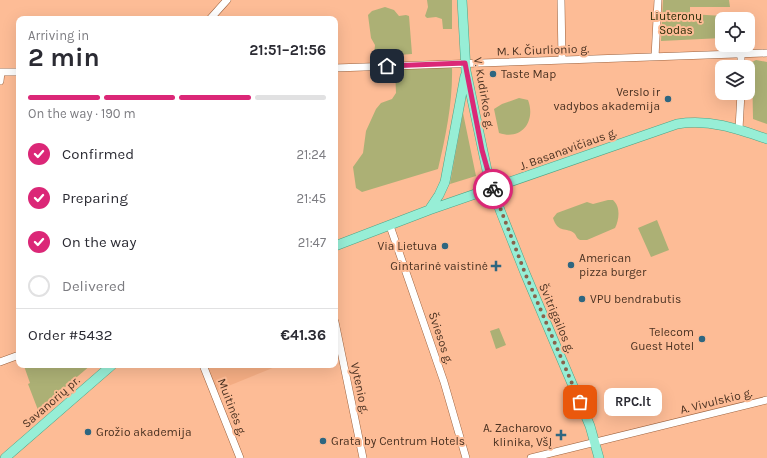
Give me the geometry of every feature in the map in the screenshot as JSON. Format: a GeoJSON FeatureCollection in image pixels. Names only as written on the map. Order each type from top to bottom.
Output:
{"type":"FeatureCollection","features":[{"type":"Feature","properties":{"kind":"main road","name":"V. Kudirkos g."},"geometry":{"type":"LineString","coordinates":[[462,0],[466,67],[482,150],[493,189]]}},
{"type":"Feature","properties":{"kind":"main road"},"geometry":{"type":"LineString","coordinates":[[429,210],[440,195],[445,182],[466,67]]}},
{"type":"Feature","properties":{"kind":"main road","name":"J. Basanavičiaus g."},"geometry":{"type":"LineString","coordinates":[[338,245],[429,210],[677,124],[706,122],[739,129],[767,139]]}},
{"type":"Feature","properties":{"kind":"main road","name":"Švitrigailos g."},"geometry":{"type":"LineString","coordinates":[[493,189],[525,273],[587,419],[599,458]]}},
{"type":"Feature","properties":{"kind":"main road","name":"Savanorių pr."},"geometry":{"type":"LineString","coordinates":[[5,458],[109,368]]}},
{"type":"Feature","properties":{"kind":"street"},"geometry":{"type":"LineString","coordinates":[[213,16],[227,0]]}},
{"type":"Feature","properties":{"kind":"street"},"geometry":{"type":"LineString","coordinates":[[561,0],[562,60]]}},
{"type":"Feature","properties":{"kind":"street"},"geometry":{"type":"LineString","coordinates":[[655,57],[658,0]]}},
{"type":"Feature","properties":{"kind":"street","name":"M. K. Čiurlionio g."},"geometry":{"type":"LineString","coordinates":[[338,68],[466,67],[562,60],[767,53]]}},
{"type":"Feature","properties":{"kind":"street"},"geometry":{"type":"LineString","coordinates":[[741,54],[741,60]]}},
{"type":"Feature","properties":{"kind":"street"},"geometry":{"type":"LineString","coordinates":[[0,81],[1,72],[16,72]]}},
{"type":"Feature","properties":{"kind":"street"},"geometry":{"type":"LineString","coordinates":[[739,129],[741,100]]}},
{"type":"Feature","properties":{"kind":"street","name":"Šviesos g."},"geometry":{"type":"LineString","coordinates":[[390,226],[444,382],[466,458]]}},
{"type":"Feature","properties":{"kind":"street","name":"Vytenio g."},"geometry":{"type":"LineString","coordinates":[[338,337],[363,458]]}},
{"type":"Feature","properties":{"kind":"street"},"geometry":{"type":"LineString","coordinates":[[0,362],[16,356]]}},
{"type":"Feature","properties":{"kind":"street","name":"Muitinės g."},"geometry":{"type":"LineString","coordinates":[[204,368],[240,458]]}},
{"type":"Feature","properties":{"kind":"street","name":"A. Vivulskio g."},"geometry":{"type":"LineString","coordinates":[[531,458],[767,400]]}},
{"type":"Feature","properties":{"kind":"shaded area"},"geometry":{"type":"Polygon","coordinates":[[[206,368],[273,368],[216,391],[206,368]]]}},
{"type":"Feature","properties":{"kind":"green space"},"geometry":{"type":"Polygon","coordinates":[[[427,0],[452,0],[452,29],[443,29],[442,19],[436,17],[427,18],[425,16],[428,7],[427,0]]]}},
{"type":"Feature","properties":{"kind":"green space","name":"Liuteronų Sodas"},"geometry":{"type":"Polygon","coordinates":[[[663,0],[729,0],[730,7],[690,7],[690,14],[715,16],[715,38],[661,41],[663,0]]]}},
{"type":"Feature","properties":{"kind":"green space"},"geometry":{"type":"Polygon","coordinates":[[[385,7],[394,10],[399,16],[409,16],[412,54],[384,56],[374,55],[375,45],[371,38],[368,15],[372,11],[385,7]]]}},
{"type":"Feature","properties":{"kind":"green space"},"geometry":{"type":"Polygon","coordinates":[[[755,60],[767,62],[767,124],[753,119],[753,100],[755,100],[755,60]]]}},
{"type":"Feature","properties":{"kind":"green space"},"geometry":{"type":"Polygon","coordinates":[[[452,66],[448,118],[438,169],[362,192],[356,188],[353,167],[363,153],[366,131],[376,109],[381,103],[392,99],[396,93],[395,68],[452,66]]]}},
{"type":"Feature","properties":{"kind":"green space"},"geometry":{"type":"Polygon","coordinates":[[[519,98],[528,100],[530,115],[528,122],[520,132],[507,135],[499,133],[494,109],[502,104],[519,98]]]}},
{"type":"Feature","properties":{"kind":"green space"},"geometry":{"type":"Polygon","coordinates":[[[463,113],[476,176],[450,184],[463,113]]]}},
{"type":"Feature","properties":{"kind":"green space"},"geometry":{"type":"Polygon","coordinates":[[[613,200],[616,203],[618,210],[618,221],[615,228],[587,240],[580,240],[571,231],[560,228],[557,226],[553,218],[557,213],[587,202],[593,204],[613,200]]]}},
{"type":"Feature","properties":{"kind":"green space"},"geometry":{"type":"Polygon","coordinates":[[[657,220],[669,250],[651,257],[638,228],[657,220]]]}},
{"type":"Feature","properties":{"kind":"green space"},"geometry":{"type":"Polygon","coordinates":[[[499,328],[506,345],[496,349],[490,331],[499,328]]]}},
{"type":"Feature","properties":{"kind":"green space"},"geometry":{"type":"Polygon","coordinates":[[[25,368],[87,368],[38,410],[28,384],[30,383],[25,368]]]}},
{"type":"Feature","properties":{"kind":"way so far"},"geometry":{"type":"LineString","coordinates":[[493,189],[525,273],[580,402]]}},
{"type":"Feature","properties":{"kind":"place","name":"Taste Map"},"geometry":{"type":"Point","coordinates":[493,74]}},
{"type":"Feature","properties":{"kind":"place","name":"Verslo ir vadybos akademija"},"geometry":{"type":"Point","coordinates":[668,99]}},
{"type":"Feature","properties":{"kind":"place","name":"Via Lietuva"},"geometry":{"type":"Point","coordinates":[445,246]}},
{"type":"Feature","properties":{"kind":"place","name":"American pizza burger"},"geometry":{"type":"Point","coordinates":[571,265]}},
{"type":"Feature","properties":{"kind":"place","name":"Gintarinė vaistinė"},"geometry":{"type":"Point","coordinates":[496,266]}},
{"type":"Feature","properties":{"kind":"place","name":"VPU bendrabutis"},"geometry":{"type":"Point","coordinates":[582,299]}},
{"type":"Feature","properties":{"kind":"place","name":"Telecom Guest Hotel"},"geometry":{"type":"Point","coordinates":[702,339]}},
{"type":"Feature","properties":{"kind":"place","name":"RPC.lt"},"geometry":{"type":"Point","coordinates":[580,402]}},
{"type":"Feature","properties":{"kind":"place","name":"Grožio akademija"},"geometry":{"type":"Point","coordinates":[88,432]}},
{"type":"Feature","properties":{"kind":"place","name":"A. Zacharovo klinika, VšĮ"},"geometry":{"type":"Point","coordinates":[561,435]}},
{"type":"Feature","properties":{"kind":"place","name":"Grata by Centrum Hotels"},"geometry":{"type":"Point","coordinates":[323,441]}},
{"type":"Feature","properties":{"kind":"route"},"geometry":{"type":"LineString","coordinates":[[387,66],[465,63],[482,150],[493,189]]}}]}
